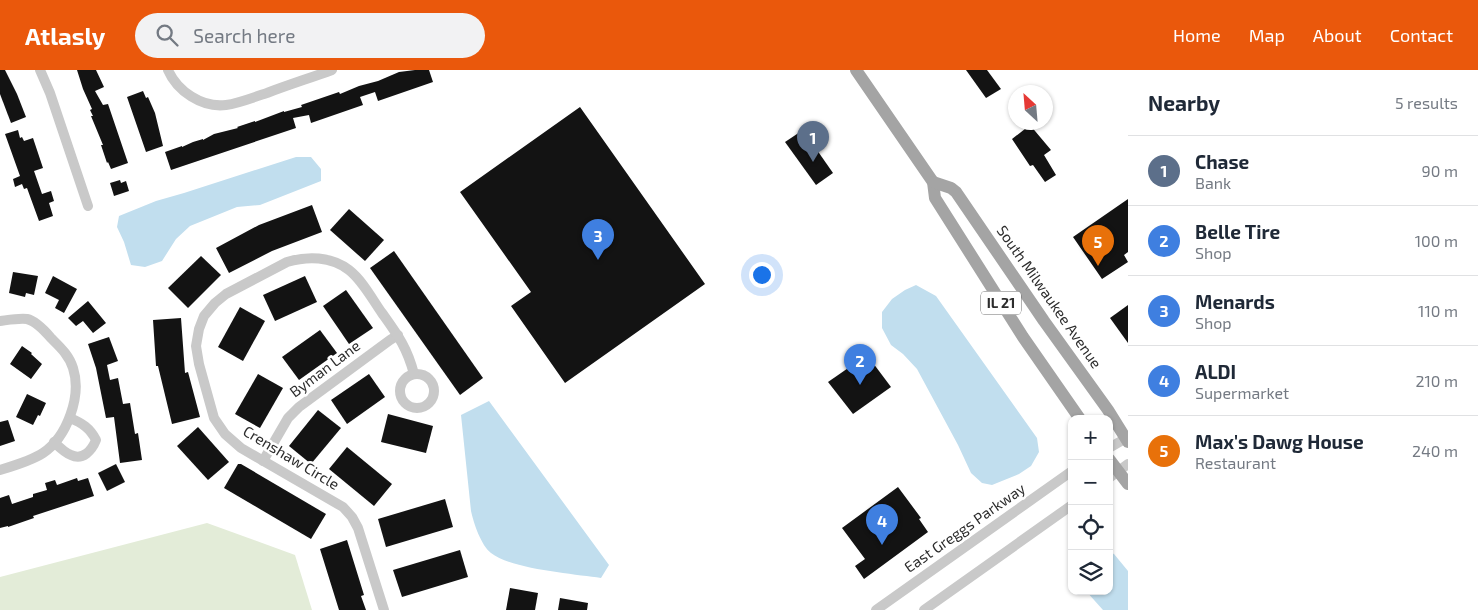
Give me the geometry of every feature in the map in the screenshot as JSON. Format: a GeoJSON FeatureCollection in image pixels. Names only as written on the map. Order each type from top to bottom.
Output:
{"type":"FeatureCollection","features":[{"type":"Feature","properties":{"kind":"main road","name":"IL 21"},"geometry":{"type":"LineString","coordinates":[[856,70],[933,182],[935,198],[1023,337],[1077,415]]}},
{"type":"Feature","properties":{"kind":"main road","name":"South Milwaukee Avenue"},"geometry":{"type":"LineString","coordinates":[[933,182],[951,188],[956,192],[1127,439]]}},
{"type":"Feature","properties":{"kind":"main road"},"geometry":{"type":"LineString","coordinates":[[1110,460],[1128,484]]}},
{"type":"Feature","properties":{"kind":"street"},"geometry":{"type":"LineString","coordinates":[[40,70],[50,93],[88,206]]}},
{"type":"Feature","properties":{"kind":"street"},"geometry":{"type":"LineString","coordinates":[[168,70],[184,92],[200,100],[226,105],[246,100],[332,70]]}},
{"type":"Feature","properties":{"kind":"street","name":"Crenshaw Circle"},"geometry":{"type":"LineString","coordinates":[[384,610],[358,528],[344,507],[241,448],[225,434],[214,418],[210,407],[196,346],[202,321],[215,302],[226,294],[287,262],[311,257],[327,260],[349,270],[359,281],[406,348],[414,374]]}},
{"type":"Feature","properties":{"kind":"street"},"geometry":{"type":"LineString","coordinates":[[0,321],[28,319],[42,329],[65,352],[73,369],[76,388],[74,406],[70,418],[54,442],[42,454],[0,470]]}},
{"type":"Feature","properties":{"kind":"street","name":"Byman Lane"},"geometry":{"type":"LineString","coordinates":[[263,461],[288,418],[299,407],[398,336]]}},
{"type":"Feature","properties":{"kind":"street"},"geometry":{"type":"LineString","coordinates":[[54,442],[72,456],[81,456],[92,450],[96,440],[91,431],[82,423],[70,418]]}},
{"type":"Feature","properties":{"kind":"street"},"geometry":{"type":"LineString","coordinates":[[1113,446],[1127,439]]}},
{"type":"Feature","properties":{"kind":"street","name":"East Greggs Parkway"},"geometry":{"type":"LineString","coordinates":[[876,610],[1068,474]]}},
{"type":"Feature","properties":{"kind":"street"},"geometry":{"type":"LineString","coordinates":[[924,610],[1068,508]]}},
{"type":"Feature","properties":{"kind":"green space"},"geometry":{"type":"Polygon","coordinates":[[[207,523],[295,555],[312,610],[0,610],[0,577],[207,523]]]}},
{"type":"Feature","properties":{"kind":"water"},"geometry":{"type":"Polygon","coordinates":[[[296,157],[311,157],[321,169],[321,181],[260,205],[237,207],[190,226],[176,239],[162,261],[145,267],[131,265],[117,227],[119,216],[156,201],[296,157]]]}},
{"type":"Feature","properties":{"kind":"water"},"geometry":{"type":"Polygon","coordinates":[[[916,285],[936,296],[1037,438],[1039,452],[1031,466],[1019,474],[992,485],[982,483],[971,473],[917,369],[903,354],[891,345],[882,328],[882,312],[892,299],[916,285]]]}},
{"type":"Feature","properties":{"kind":"water"},"geometry":{"type":"Polygon","coordinates":[[[489,401],[609,565],[601,578],[527,567],[500,559],[484,545],[471,511],[461,415],[489,401]]]}},
{"type":"Feature","properties":{"kind":"water"},"geometry":{"type":"Polygon","coordinates":[[[1113,554],[1128,571],[1128,610],[1103,610],[1090,595],[1113,595],[1113,554]]]}},
{"type":"Feature","properties":{"kind":"building"},"geometry":{"type":"Polygon","coordinates":[[[0,70],[5,70],[26,117],[11,123],[0,94],[0,70]]]}},
{"type":"Feature","properties":{"kind":"building"},"geometry":{"type":"Polygon","coordinates":[[[77,70],[96,70],[104,87],[95,91],[103,105],[108,104],[128,163],[111,169],[107,163],[101,145],[103,145],[91,116],[93,116],[90,110],[92,109],[77,70]]]}},
{"type":"Feature","properties":{"kind":"building"},"geometry":{"type":"Polygon","coordinates":[[[429,70],[433,82],[378,101],[375,92],[360,97],[363,105],[311,123],[309,115],[293,118],[296,128],[171,170],[165,152],[284,111],[302,107],[301,105],[339,92],[340,94],[399,72],[429,70]]]}},
{"type":"Feature","properties":{"kind":"building"},"geometry":{"type":"Polygon","coordinates":[[[966,70],[987,70],[1001,89],[986,98],[966,70]]]}},
{"type":"Feature","properties":{"kind":"building"},"geometry":{"type":"Polygon","coordinates":[[[143,91],[146,98],[148,97],[155,113],[163,146],[146,152],[127,97],[143,91]]]}},
{"type":"Feature","properties":{"kind":"building"},"geometry":{"type":"Polygon","coordinates":[[[580,107],[705,284],[565,383],[511,306],[531,292],[460,192],[580,107]]]}},
{"type":"Feature","properties":{"kind":"building"},"geometry":{"type":"Polygon","coordinates":[[[18,130],[20,138],[22,137],[24,141],[33,138],[43,168],[34,171],[42,194],[51,191],[54,201],[49,203],[53,216],[39,221],[27,188],[24,189],[22,184],[15,187],[13,179],[20,176],[5,134],[18,130]]]}},
{"type":"Feature","properties":{"kind":"building"},"geometry":{"type":"Polygon","coordinates":[[[803,130],[833,173],[816,185],[785,142],[803,130]]]}},
{"type":"Feature","properties":{"kind":"building"},"geometry":{"type":"Polygon","coordinates":[[[1024,130],[1034,130],[1051,150],[1044,155],[1056,175],[1045,182],[1033,165],[1030,166],[1012,139],[1024,130]]]}},
{"type":"Feature","properties":{"kind":"building"},"geometry":{"type":"Polygon","coordinates":[[[120,180],[121,183],[126,181],[129,191],[114,196],[110,183],[120,180]]]}},
{"type":"Feature","properties":{"kind":"building"},"geometry":{"type":"Polygon","coordinates":[[[1128,199],[1128,252],[1124,255],[1128,262],[1102,279],[1073,237],[1128,199]]]}},
{"type":"Feature","properties":{"kind":"building"},"geometry":{"type":"Polygon","coordinates":[[[312,205],[322,232],[272,251],[229,273],[216,248],[259,225],[312,205]]]}},
{"type":"Feature","properties":{"kind":"building"},"geometry":{"type":"Polygon","coordinates":[[[349,209],[384,240],[365,261],[330,230],[349,209]]]}},
{"type":"Feature","properties":{"kind":"building"},"geometry":{"type":"Polygon","coordinates":[[[394,251],[483,378],[460,395],[370,268],[394,251]]]}},
{"type":"Feature","properties":{"kind":"building"},"geometry":{"type":"Polygon","coordinates":[[[201,256],[221,275],[188,308],[168,288],[201,256]]]}},
{"type":"Feature","properties":{"kind":"building"},"geometry":{"type":"Polygon","coordinates":[[[13,272],[38,276],[34,295],[26,293],[25,297],[9,293],[13,272]]]}},
{"type":"Feature","properties":{"kind":"building"},"geometry":{"type":"Polygon","coordinates":[[[53,276],[77,289],[64,313],[55,308],[59,300],[45,293],[53,276]]]}},
{"type":"Feature","properties":{"kind":"building"},"geometry":{"type":"Polygon","coordinates":[[[305,276],[317,302],[275,321],[263,295],[305,276]]]}},
{"type":"Feature","properties":{"kind":"building"},"geometry":{"type":"Polygon","coordinates":[[[346,290],[373,328],[349,344],[323,306],[346,290]]]}},
{"type":"Feature","properties":{"kind":"building"},"geometry":{"type":"Polygon","coordinates":[[[88,301],[106,323],[93,333],[83,321],[76,326],[68,318],[88,301]]]}},
{"type":"Feature","properties":{"kind":"building"},"geometry":{"type":"Polygon","coordinates":[[[1128,305],[1128,343],[1110,318],[1128,305]]]}},
{"type":"Feature","properties":{"kind":"building"},"geometry":{"type":"Polygon","coordinates":[[[240,307],[265,321],[243,361],[218,347],[240,307]]]}},
{"type":"Feature","properties":{"kind":"building"},"geometry":{"type":"Polygon","coordinates":[[[181,318],[185,373],[188,372],[200,417],[172,424],[158,366],[156,366],[153,320],[181,318]]]}},
{"type":"Feature","properties":{"kind":"building"},"geometry":{"type":"Polygon","coordinates":[[[320,330],[337,353],[299,380],[282,357],[320,330]]]}},
{"type":"Feature","properties":{"kind":"building"},"geometry":{"type":"Polygon","coordinates":[[[109,337],[118,361],[107,365],[110,380],[118,378],[123,404],[130,403],[135,434],[138,433],[142,460],[120,463],[114,417],[106,418],[96,368],[88,344],[109,337]]]}},
{"type":"Feature","properties":{"kind":"building"},"geometry":{"type":"Polygon","coordinates":[[[22,346],[42,364],[31,379],[10,364],[22,346]]]}},
{"type":"Feature","properties":{"kind":"building"},"geometry":{"type":"Polygon","coordinates":[[[867,355],[891,387],[853,414],[828,382],[867,355]]]}},
{"type":"Feature","properties":{"kind":"building"},"geometry":{"type":"Polygon","coordinates":[[[258,374],[283,388],[260,428],[235,414],[258,374]]]}},
{"type":"Feature","properties":{"kind":"building"},"geometry":{"type":"Polygon","coordinates":[[[369,374],[385,397],[347,424],[331,400],[369,374]]]}},
{"type":"Feature","properties":{"kind":"building"},"geometry":{"type":"Polygon","coordinates":[[[27,394],[46,403],[33,425],[16,417],[27,394]]]}},
{"type":"Feature","properties":{"kind":"building"},"geometry":{"type":"Polygon","coordinates":[[[318,410],[341,428],[311,464],[289,446],[318,410]]]}},
{"type":"Feature","properties":{"kind":"building"},"geometry":{"type":"Polygon","coordinates":[[[388,414],[433,426],[426,453],[381,442],[388,414]]]}},
{"type":"Feature","properties":{"kind":"building"},"geometry":{"type":"Polygon","coordinates":[[[8,420],[15,441],[0,446],[0,422],[8,420]]]}},
{"type":"Feature","properties":{"kind":"building"},"geometry":{"type":"Polygon","coordinates":[[[198,427],[229,462],[208,480],[177,446],[198,427]]]}},
{"type":"Feature","properties":{"kind":"building"},"geometry":{"type":"Polygon","coordinates":[[[347,447],[392,484],[374,506],[329,469],[347,447]]]}},
{"type":"Feature","properties":{"kind":"building"},"geometry":{"type":"Polygon","coordinates":[[[116,464],[125,482],[107,491],[98,473],[116,464]]]}},
{"type":"Feature","properties":{"kind":"building"},"geometry":{"type":"Polygon","coordinates":[[[238,464],[326,514],[311,539],[224,488],[238,464]]]}},
{"type":"Feature","properties":{"kind":"building"},"geometry":{"type":"Polygon","coordinates":[[[77,478],[78,481],[88,478],[94,496],[33,516],[34,518],[8,527],[0,528],[0,498],[9,495],[12,504],[47,490],[45,483],[55,480],[57,485],[77,478]]]}},
{"type":"Feature","properties":{"kind":"building"},"geometry":{"type":"Polygon","coordinates":[[[898,487],[921,518],[919,519],[928,532],[864,579],[855,566],[865,559],[842,528],[898,487]]]}},
{"type":"Feature","properties":{"kind":"building"},"geometry":{"type":"Polygon","coordinates":[[[445,499],[453,527],[386,547],[378,519],[445,499]]]}},
{"type":"Feature","properties":{"kind":"building"},"geometry":{"type":"Polygon","coordinates":[[[347,540],[364,595],[361,596],[366,610],[339,610],[320,549],[347,540]]]}},
{"type":"Feature","properties":{"kind":"building"},"geometry":{"type":"Polygon","coordinates":[[[460,550],[468,577],[402,597],[393,570],[460,550]]]}},
{"type":"Feature","properties":{"kind":"building"},"geometry":{"type":"Polygon","coordinates":[[[510,588],[538,593],[535,610],[506,610],[510,588]]]}},
{"type":"Feature","properties":{"kind":"building"},"geometry":{"type":"Polygon","coordinates":[[[560,598],[588,603],[587,610],[558,610],[560,598]]]}},
{"type":"Feature","properties":{"kind":"place","name":"Chase"},"geometry":{"type":"Point","coordinates":[813,162]}},
{"type":"Feature","properties":{"kind":"place","name":"Menards"},"geometry":{"type":"Point","coordinates":[598,260]}},
{"type":"Feature","properties":{"kind":"place","name":"Max's Dawg House"},"geometry":{"type":"Point","coordinates":[1098,266]}},
{"type":"Feature","properties":{"kind":"place","name":"Belle Tire"},"geometry":{"type":"Point","coordinates":[860,385]}},
{"type":"Feature","properties":{"kind":"place","name":"ALDI"},"geometry":{"type":"Point","coordinates":[882,545]}}]}
